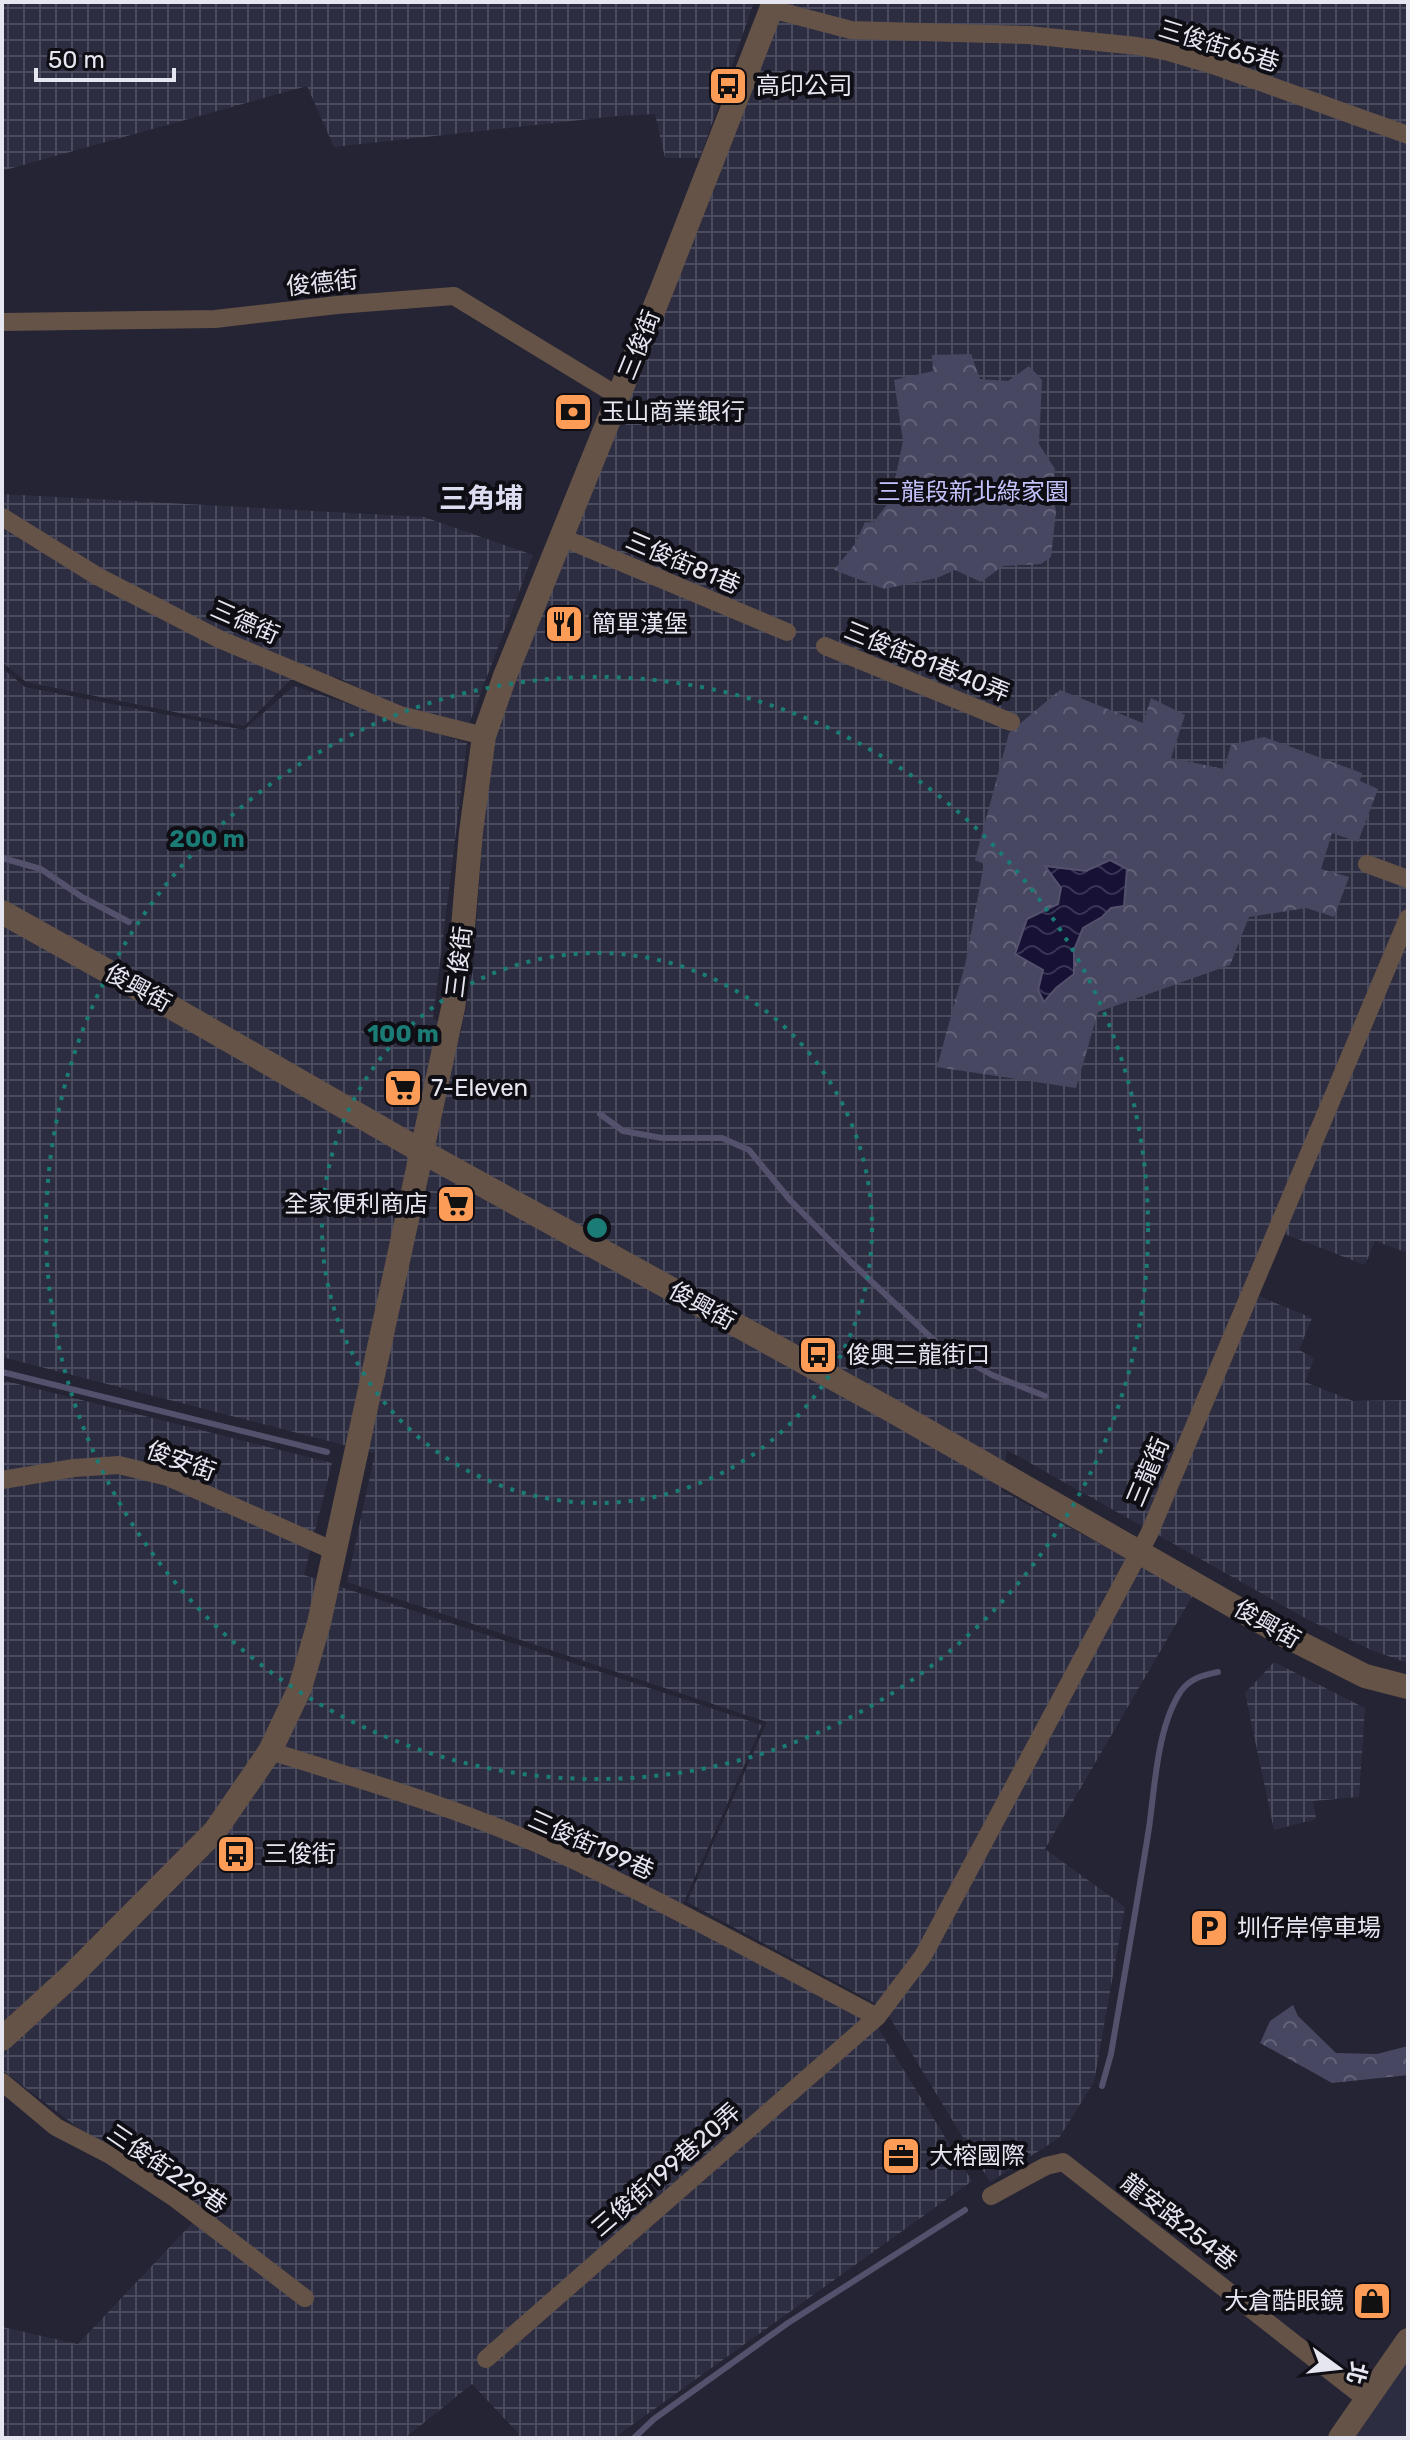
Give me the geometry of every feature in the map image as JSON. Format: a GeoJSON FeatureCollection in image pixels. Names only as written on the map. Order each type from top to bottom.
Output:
{"type":"FeatureCollection","features":[{"type":"Feature","properties":{"kind":"street","name":"三俊街65巷"},"geometry":{"type":"LineString","coordinates":[[772,6],[851,30],[1028,35],[1169,52],[1408,135]]}},
{"type":"Feature","properties":{"kind":"street","name":"三俊街"},"geometry":{"type":"LineString","coordinates":[[2,2039],[73,1974],[215,1831],[270,1751],[300,1688],[319,1623],[453,1008],[484,736],[505,676],[772,6]]}},
{"type":"Feature","properties":{"kind":"street","name":"俊德街"},"geometry":{"type":"LineString","coordinates":[[2,322],[215,319],[454,296],[618,396]]}},
{"type":"Feature","properties":{"kind":"street","name":"三德街"},"geometry":{"type":"LineString","coordinates":[[2,517],[97,576],[219,639],[400,715],[484,736]]}},
{"type":"Feature","properties":{"kind":"street","name":"三俊街81巷"},"geometry":{"type":"LineString","coordinates":[[561,537],[787,632]]}},
{"type":"Feature","properties":{"kind":"street","name":"三俊街81巷40弄"},"geometry":{"type":"LineString","coordinates":[[825,646],[1011,722]]}},
{"type":"Feature","properties":{"kind":"street"},"geometry":{"type":"LineString","coordinates":[[1367,864],[1408,879]]}},
{"type":"Feature","properties":{"kind":"street","name":"俊興街"},"geometry":{"type":"LineString","coordinates":[[2,912],[421,1151],[889,1409],[1324,1656],[1365,1676],[1408,1687]]}},
{"type":"Feature","properties":{"kind":"street","name":"三龍街"},"geometry":{"type":"LineString","coordinates":[[877,2017],[923,1956],[1140,1551],[1408,918]]}},
{"type":"Feature","properties":{"kind":"street","name":"俊安街"},"geometry":{"type":"LineString","coordinates":[[2,1480],[74,1468],[119,1465],[168,1477],[334,1551]]}},
{"type":"Feature","properties":{"kind":"street","name":"三俊街199巷"},"geometry":{"type":"LineString","coordinates":[[270,1751],[420,1799],[560,1854],[677,1910],[877,2017]]}},
{"type":"Feature","properties":{"kind":"street","name":"三俊街199巷20弄"},"geometry":{"type":"LineString","coordinates":[[486,2359],[877,2017]]}},
{"type":"Feature","properties":{"kind":"street","name":"三俊街229巷"},"geometry":{"type":"LineString","coordinates":[[2,2082],[56,2127],[110,2155],[176,2199],[305,2298]]}},
{"type":"Feature","properties":{"kind":"street","name":"龍安路254巷"},"geometry":{"type":"LineString","coordinates":[[991,2196],[1046,2166],[1063,2162],[1367,2400]]}},
{"type":"Feature","properties":{"kind":"street"},"geometry":{"type":"LineString","coordinates":[[1349,2434],[1367,2400],[1408,2340]]}},
{"type":"Feature","properties":{"kind":"shaded area"},"geometry":{"type":"Polygon","coordinates":[[[2,2],[754,2],[700,158],[665,158],[655,114],[334,147],[307,86],[5,170],[2,169],[2,2]]]}},
{"type":"Feature","properties":{"kind":"shaded area"},"geometry":{"type":"Polygon","coordinates":[[[777,2],[1408,2],[1408,1253],[1375,1241],[1365,1265],[1282,1233],[1256,1295],[1312,1318],[1299,1350],[1314,1358],[1305,1382],[1353,1401],[1408,1400],[1408,1663],[1371,1650],[1307,1619],[1007,1450],[1001,1490],[1193,1595],[1045,1849],[1125,1907],[1094,2082],[1059,2138],[990,2182],[884,2008],[687,1902],[767,1722],[347,1582],[375,1453],[2,1357],[2,668],[25,687],[244,730],[294,686],[467,743],[433,1019],[460,1035],[473,970],[490,733],[777,2]]]}},
{"type":"Feature","properties":{"kind":"shaded area"},"geometry":{"type":"Polygon","coordinates":[[[2,494],[424,517],[533,555],[469,724],[404,709],[337,677],[290,680],[244,726],[26,682],[2,662],[2,494]]]}},
{"type":"Feature","properties":{"kind":"shaded area"},"geometry":{"type":"Polygon","coordinates":[[[2,1380],[332,1463],[304,1575],[762,1725],[678,1915],[878,2028],[972,2181],[614,2438],[516,2438],[519,2434],[472,2384],[405,2438],[2,2438],[2,2327],[78,2344],[197,2218],[2,2070],[2,1380]]]}},
{"type":"Feature","properties":{"kind":"shaded area"},"geometry":{"type":"Polygon","coordinates":[[[1274,1662],[1365,1708],[1359,1797],[1313,1801],[1316,1819],[1274,1830],[1245,1693],[1274,1662]]]}},
{"type":"Feature","properties":{"kind":"shaded area"},"geometry":{"type":"Polygon","coordinates":[[[1408,2351],[1408,2438],[1348,2438],[1408,2351]]]}},
{"type":"Feature","properties":{"kind":"green space","name":"三龍段新北綠家園"},"geometry":{"type":"Polygon","coordinates":[[[971,354],[980,379],[1008,381],[1029,366],[1042,380],[1039,444],[1055,469],[1052,493],[1056,511],[1051,557],[1041,564],[1003,566],[981,582],[955,570],[937,578],[884,589],[834,570],[855,544],[865,522],[873,523],[891,499],[903,441],[894,380],[933,371],[932,355],[971,354]]]}},
{"type":"Feature","properties":{"kind":"green space"},"geometry":{"type":"Polygon","coordinates":[[[1060,690],[1143,723],[1151,698],[1185,715],[1171,758],[1224,769],[1231,745],[1264,737],[1362,773],[1360,781],[1378,789],[1358,842],[1332,833],[1321,869],[1349,877],[1334,917],[1306,908],[1249,917],[1230,965],[1098,1012],[1076,1088],[937,1067],[965,965],[984,864],[975,860],[1009,733],[1060,690]]]}},
{"type":"Feature","properties":{"kind":"green space"},"geometry":{"type":"Polygon","coordinates":[[[1293,2005],[1298,2016],[1336,2053],[1377,2054],[1408,2046],[1408,2075],[1332,2083],[1260,2043],[1270,2021],[1293,2005]]]}},
{"type":"Feature","properties":{"kind":"water"},"geometry":{"type":"Polygon","coordinates":[[[1110,860],[1127,869],[1124,906],[1111,908],[1083,928],[1074,950],[1074,974],[1044,1002],[1038,990],[1043,970],[1015,954],[1027,919],[1058,904],[1061,888],[1045,866],[1086,871],[1110,860]]]}},
{"type":"Feature","properties":{"kind":"waterway"},"geometry":{"type":"LineString","coordinates":[[2,858],[41,869],[82,897],[129,922]]}},
{"type":"Feature","properties":{"kind":"waterway"},"geometry":{"type":"LineString","coordinates":[[600,1114],[623,1131],[662,1138],[722,1138],[749,1150],[790,1200],[940,1346],[992,1375],[1045,1396]]}},
{"type":"Feature","properties":{"kind":"waterway"},"geometry":{"type":"LineString","coordinates":[[2,1372],[327,1452]]}},
{"type":"Feature","properties":{"kind":"waterway"},"geometry":{"type":"LineString","coordinates":[[1102,2086],[1111,2054],[1162,1739],[1181,1691],[1198,1678],[1218,1672]]}},
{"type":"Feature","properties":{"kind":"waterway"},"geometry":{"type":"LineString","coordinates":[[634,2438],[654,2419],[788,2323],[965,2210]]}},
{"type":"Feature","properties":{"kind":"place","name":"高印公司"},"geometry":{"type":"Point","coordinates":[728,86]}},
{"type":"Feature","properties":{"kind":"place","name":"玉山商業銀行"},"geometry":{"type":"Point","coordinates":[573,412]}},
{"type":"Feature","properties":{"kind":"place","name":"簡單漢堡"},"geometry":{"type":"Point","coordinates":[564,624]}},
{"type":"Feature","properties":{"kind":"place","name":"7-Eleven"},"geometry":{"type":"Point","coordinates":[403,1088]}},
{"type":"Feature","properties":{"kind":"place","name":"全家便利商店"},"geometry":{"type":"Point","coordinates":[456,1204]}},
{"type":"Feature","properties":{"kind":"place","name":"俊興三龍街口"},"geometry":{"type":"Point","coordinates":[818,1355]}},
{"type":"Feature","properties":{"kind":"place","name":"三俊街"},"geometry":{"type":"Point","coordinates":[236,1854]}},
{"type":"Feature","properties":{"kind":"place","name":"圳仔岸停車場"},"geometry":{"type":"Point","coordinates":[1209,1928]}},
{"type":"Feature","properties":{"kind":"place","name":"大榕國際"},"geometry":{"type":"Point","coordinates":[901,2156]}},
{"type":"Feature","properties":{"kind":"place","name":"大倉酷眼鏡"},"geometry":{"type":"Point","coordinates":[1372,2301]}},
{"type":"Feature","properties":{"kind":"district","name":"三角埔"},"geometry":{"type":"Point","coordinates":[481,498]}}]}
